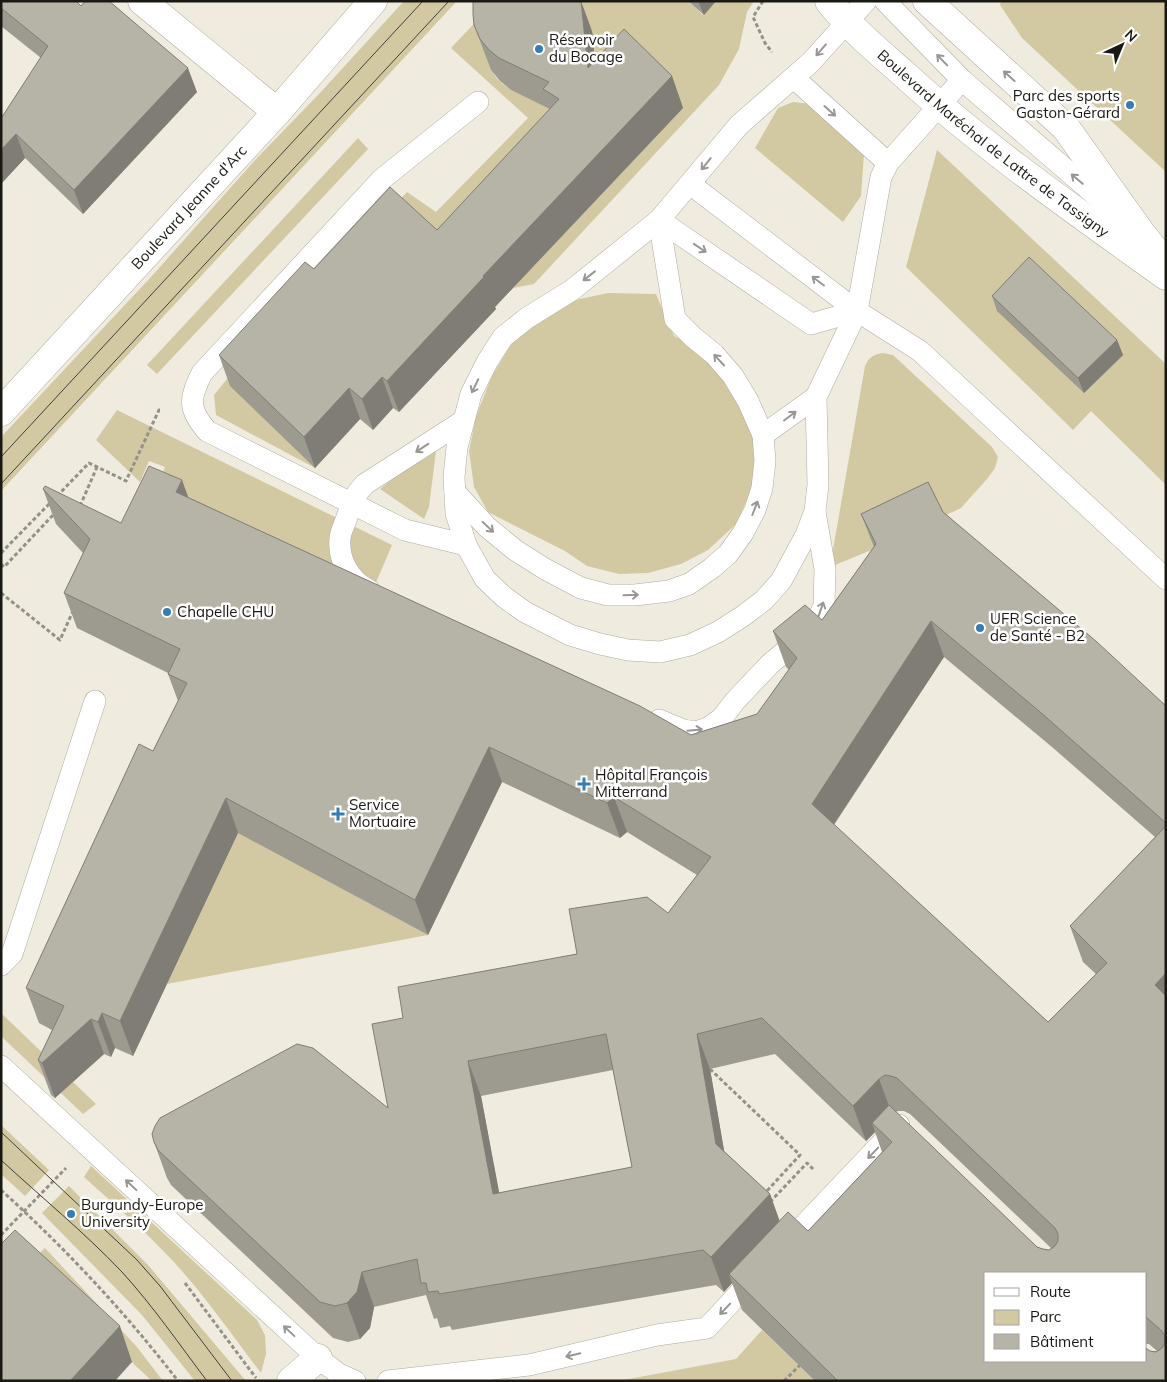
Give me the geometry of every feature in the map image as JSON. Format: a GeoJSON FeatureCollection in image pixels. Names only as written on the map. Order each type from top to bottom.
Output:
{"type":"FeatureCollection","features":[{"type":"Feature","properties":{"kind":"street"},"geometry":{"type":"LineString","coordinates":[[142,1],[277,112]]}},
{"type":"Feature","properties":{"kind":"street","name":"Boulevard Jeanne d'Arc"},"geometry":{"type":"LineString","coordinates":[[1,412],[277,112],[373,1]]}},
{"type":"Feature","properties":{"kind":"street","name":"Boulevard Maréchal de Lattre de Tassigny"},"geometry":{"type":"LineString","coordinates":[[927,1],[1066,128],[1140,234],[1166,264]]}},
{"type":"Feature","properties":{"kind":"street","name":"Boulevard Maréchal de Lattre de Tassigny"},"geometry":{"type":"LineString","coordinates":[[838,12],[938,106],[1064,203],[1166,276]]}},
{"type":"Feature","properties":{"kind":"street"},"geometry":{"type":"LineString","coordinates":[[291,1381],[318,1358]]}},
{"type":"Feature","properties":{"kind":"lane"},"geometry":{"type":"LineString","coordinates":[[866,1],[838,12],[811,62],[739,125],[659,220],[572,290],[527,318],[503,337],[486,362],[471,394],[462,421],[454,477],[456,513],[466,545],[485,579],[504,597],[525,612],[570,635],[628,650],[660,652],[690,645],[718,632],[764,600],[781,581],[806,534],[814,511],[818,486],[816,396],[857,311],[881,177],[888,163],[962,80]]}},
{"type":"Feature","properties":{"kind":"lane","name":"Boulevard Maréchal de Lattre de Tassigny"},"geometry":{"type":"LineString","coordinates":[[885,1],[962,80],[1140,234]]}},
{"type":"Feature","properties":{"kind":"lane"},"geometry":{"type":"LineString","coordinates":[[794,78],[888,163]]}},
{"type":"Feature","properties":{"kind":"lane"},"geometry":{"type":"LineString","coordinates":[[466,545],[405,530],[207,431],[197,419],[191,405],[194,388],[202,373],[382,179],[478,102]]}},
{"type":"Feature","properties":{"kind":"lane"},"geometry":{"type":"LineString","coordinates":[[690,184],[857,311],[920,351],[1166,578]]}},
{"type":"Feature","properties":{"kind":"lane"},"geometry":{"type":"LineString","coordinates":[[659,220],[811,324],[857,311]]}},
{"type":"Feature","properties":{"kind":"lane"},"geometry":{"type":"LineString","coordinates":[[455,492],[487,527],[515,550],[581,588],[608,596],[669,591],[689,584],[728,554],[744,533],[755,510],[762,488],[765,461],[763,436],[748,400],[733,376],[714,354],[675,319],[659,220]]}},
{"type":"Feature","properties":{"kind":"lane"},"geometry":{"type":"LineString","coordinates":[[763,436],[816,396]]}},
{"type":"Feature","properties":{"kind":"lane"},"geometry":{"type":"LineString","coordinates":[[391,599],[364,587],[349,573],[341,558],[340,538],[352,504],[357,492],[365,484],[462,421]]}},
{"type":"Feature","properties":{"kind":"lane"},"geometry":{"type":"LineString","coordinates":[[637,710],[683,730],[696,732],[708,728],[722,718],[735,701],[770,664],[814,628],[824,606],[825,569],[814,511]]}},
{"type":"Feature","properties":{"kind":"lane"},"geometry":{"type":"LineString","coordinates":[[1,965],[12,954],[95,701]]}},
{"type":"Feature","properties":{"kind":"lane"},"geometry":{"type":"LineString","coordinates":[[1,1066],[318,1358],[339,1374],[355,1381]]}},
{"type":"Feature","properties":{"kind":"lane"},"geometry":{"type":"LineString","coordinates":[[388,1381],[529,1365],[657,1335],[707,1328],[901,1123],[915,1136]]}},
{"type":"Feature","properties":{"kind":"path"},"geometry":{"type":"LineString","coordinates":[[763,1],[752,17],[764,43],[794,78]]}},
{"type":"Feature","properties":{"kind":"path"},"geometry":{"type":"LineString","coordinates":[[1,554],[89,463],[126,481],[159,410],[207,431]]}},
{"type":"Feature","properties":{"kind":"path"},"geometry":{"type":"LineString","coordinates":[[80,506],[97,467]]}},
{"type":"Feature","properties":{"kind":"path"},"geometry":{"type":"LineString","coordinates":[[73,503],[88,511]]}},
{"type":"Feature","properties":{"kind":"path"},"geometry":{"type":"LineString","coordinates":[[1,564],[4,567],[55,512]]}},
{"type":"Feature","properties":{"kind":"path"},"geometry":{"type":"LineString","coordinates":[[1,593],[60,640],[76,604]]}},
{"type":"Feature","properties":{"kind":"path"},"geometry":{"type":"LineString","coordinates":[[710,1069],[800,1155],[762,1195]]}},
{"type":"Feature","properties":{"kind":"path"},"geometry":{"type":"LineString","coordinates":[[60,1162],[72,1173]]}},
{"type":"Feature","properties":{"kind":"path"},"geometry":{"type":"LineString","coordinates":[[764,1209],[807,1163],[814,1170]]}},
{"type":"Feature","properties":{"kind":"path"},"geometry":{"type":"LineString","coordinates":[[1,1235],[67,1168]]}},
{"type":"Feature","properties":{"kind":"path"},"geometry":{"type":"LineString","coordinates":[[1,1190],[97,1285],[152,1347],[178,1381]]}},
{"type":"Feature","properties":{"kind":"path"},"geometry":{"type":"LineString","coordinates":[[180,1278],[258,1381]]}},
{"type":"Feature","properties":{"kind":"path"},"geometry":{"type":"LineString","coordinates":[[784,1381],[805,1360]]}},
{"type":"Feature","properties":{"kind":"green space"},"geometry":{"type":"Polygon","coordinates":[[[404,1],[457,1],[1,491],[1,437],[151,277],[256,159],[319,94],[404,1]]]}},
{"type":"Feature","properties":{"kind":"green space"},"geometry":{"type":"Polygon","coordinates":[[[573,1],[688,1],[703,15],[716,1],[754,1],[747,12],[739,49],[719,85],[534,284],[513,288],[683,108],[635,60],[315,468],[216,415],[214,395],[231,374],[407,192],[436,212],[528,118],[451,48],[485,12],[485,42],[490,67],[505,86],[518,93],[535,98],[587,19],[573,1]]]}},
{"type":"Feature","properties":{"kind":"green space","name":"Parc des sports Gaston-Gérard"},"geometry":{"type":"Polygon","coordinates":[[[1001,1],[1166,1],[1166,172],[1022,38],[1000,5],[1001,1]]]}},
{"type":"Feature","properties":{"kind":"green space"},"geometry":{"type":"Polygon","coordinates":[[[793,102],[810,104],[864,154],[861,196],[843,222],[755,148],[778,108],[793,102]]]}},
{"type":"Feature","properties":{"kind":"green space"},"geometry":{"type":"Polygon","coordinates":[[[358,138],[368,149],[157,374],[147,365],[358,138]]]}},
{"type":"Feature","properties":{"kind":"green space"},"geometry":{"type":"Polygon","coordinates":[[[937,150],[1166,364],[1166,485],[1091,411],[1073,430],[906,267],[937,150]]]}},
{"type":"Feature","properties":{"kind":"green space"},"geometry":{"type":"Polygon","coordinates":[[[608,293],[656,294],[674,336],[706,351],[758,426],[752,489],[736,524],[708,550],[681,564],[648,573],[619,574],[587,566],[565,551],[488,512],[474,487],[469,451],[476,416],[492,376],[512,343],[542,315],[575,300],[608,293]]]}},
{"type":"Feature","properties":{"kind":"green space"},"geometry":{"type":"Polygon","coordinates":[[[883,353],[893,355],[992,447],[998,457],[995,468],[961,508],[874,549],[830,567],[865,366],[872,356],[883,353]]]}},
{"type":"Feature","properties":{"kind":"green space"},"geometry":{"type":"Polygon","coordinates":[[[117,410],[392,545],[365,608],[153,494],[165,467],[149,461],[140,482],[96,440],[117,410]]]}},
{"type":"Feature","properties":{"kind":"green space"},"geometry":{"type":"Polygon","coordinates":[[[437,443],[429,507],[424,519],[380,489],[437,443]]]}},
{"type":"Feature","properties":{"kind":"green space"},"geometry":{"type":"Polygon","coordinates":[[[239,833],[428,935],[167,984],[239,833]]]}},
{"type":"Feature","properties":{"kind":"green space"},"geometry":{"type":"Polygon","coordinates":[[[1,1013],[96,1104],[83,1114],[1,1036],[1,1013]]]}},
{"type":"Feature","properties":{"kind":"green space"},"geometry":{"type":"Polygon","coordinates":[[[1,1125],[49,1170],[25,1196],[1,1174],[1,1125]]]}},
{"type":"Feature","properties":{"kind":"green space"},"geometry":{"type":"Polygon","coordinates":[[[91,1166],[257,1320],[265,1335],[266,1354],[261,1373],[185,1274],[140,1228],[84,1177],[91,1166]]]}},
{"type":"Feature","properties":{"kind":"green space"},"geometry":{"type":"Polygon","coordinates":[[[69,1186],[148,1265],[246,1381],[195,1381],[142,1315],[42,1213],[69,1186]]]}},
{"type":"Feature","properties":{"kind":"green space"},"geometry":{"type":"Polygon","coordinates":[[[45,1248],[137,1347],[163,1381],[152,1381],[27,1265],[45,1248]]]}},
{"type":"Feature","properties":{"kind":"green space"},"geometry":{"type":"Polygon","coordinates":[[[762,1330],[815,1381],[618,1381],[736,1359],[762,1330]]]}},
{"type":"Feature","properties":{"kind":"building"},"geometry":{"type":"Polygon","coordinates":[[[1,1],[76,1],[81,6],[85,1],[109,1],[188,68],[74,190],[16,134],[1,150],[1,116],[48,46],[1,8],[1,1]]]}},
{"type":"Feature","properties":{"kind":"building"},"geometry":{"type":"Polygon","coordinates":[[[473,1],[581,1],[588,68],[624,29],[672,76],[483,276],[387,381],[382,377],[362,399],[349,388],[304,437],[219,355],[305,262],[314,269],[390,187],[437,230],[559,99],[543,89],[549,82],[499,58],[489,50],[480,39],[474,25],[473,1]]]}},
{"type":"Feature","properties":{"kind":"building"},"geometry":{"type":"Polygon","coordinates":[[[1029,257],[1117,340],[1078,378],[992,296],[1029,257]]]}},
{"type":"Feature","properties":{"kind":"building"},"geometry":{"type":"Polygon","coordinates":[[[149,466],[182,480],[176,492],[640,706],[691,735],[757,714],[797,658],[773,631],[805,605],[822,620],[876,544],[861,514],[928,482],[943,512],[1097,642],[1166,706],[1166,823],[1039,711],[931,621],[812,804],[1048,1022],[1107,963],[1070,926],[1166,826],[1166,973],[1155,985],[1166,996],[1166,1381],[838,1381],[729,1274],[788,1212],[808,1231],[892,1142],[872,1123],[889,1105],[1037,1247],[1049,1250],[1058,1241],[1058,1234],[1055,1228],[897,1078],[885,1075],[853,1106],[762,1018],[697,1034],[716,1144],[770,1194],[711,1257],[703,1250],[439,1294],[438,1291],[428,1292],[426,1283],[421,1283],[417,1259],[362,1272],[357,1292],[347,1303],[335,1306],[320,1302],[158,1150],[152,1134],[160,1118],[297,1044],[313,1048],[388,1108],[372,1024],[403,1018],[398,987],[577,954],[569,909],[647,897],[668,913],[711,857],[614,797],[607,803],[489,747],[415,900],[226,798],[120,1021],[102,1013],[98,1022],[91,1019],[42,1063],[38,1060],[64,1006],[26,988],[139,744],[153,751],[187,683],[168,674],[180,649],[64,593],[90,539],[43,489],[45,486],[121,523],[149,466]],[[606,1034],[468,1061],[493,1194],[632,1167],[606,1034]]]}},
{"type":"Feature","properties":{"kind":"building"},"geometry":{"type":"Polygon","coordinates":[[[15,1230],[120,1326],[70,1381],[1,1381],[1,1244],[15,1230]]]}},
{"type":"Feature","properties":{"kind":"tram line"},"geometry":{"type":"LineString","coordinates":[[1,457],[423,1]]}},
{"type":"Feature","properties":{"kind":"tram line"},"geometry":{"type":"LineString","coordinates":[[1,484],[449,1]]}},
{"type":"Feature","properties":{"kind":"tram line"},"geometry":{"type":"LineString","coordinates":[[1,1132],[137,1260],[160,1286],[232,1381]]}},
{"type":"Feature","properties":{"kind":"tram line"},"geometry":{"type":"LineString","coordinates":[[1,1160],[78,1229],[122,1272],[207,1381]]}},
{"type":"Feature","properties":{"kind":"place","name":"Réservoir du Bocage"},"geometry":{"type":"Point","coordinates":[539,49]}},
{"type":"Feature","properties":{"kind":"place","name":"Parc des sports Gaston-Gérard"},"geometry":{"type":"Point","coordinates":[1130,105]}},
{"type":"Feature","properties":{"kind":"place","name":"Chapelle CHU"},"geometry":{"type":"Point","coordinates":[167,612]}},
{"type":"Feature","properties":{"kind":"place","name":"UFR Science de Santé - B2"},"geometry":{"type":"Point","coordinates":[980,628]}},
{"type":"Feature","properties":{"kind":"place","name":"Hôpital François Mitterrand"},"geometry":{"type":"Point","coordinates":[584,784]}},
{"type":"Feature","properties":{"kind":"place","name":"Service Mortuaire"},"geometry":{"type":"Point","coordinates":[338,814]}},
{"type":"Feature","properties":{"kind":"place","name":"Burgundy-Europe University"},"geometry":{"type":"Point","coordinates":[71,1214]}}]}
